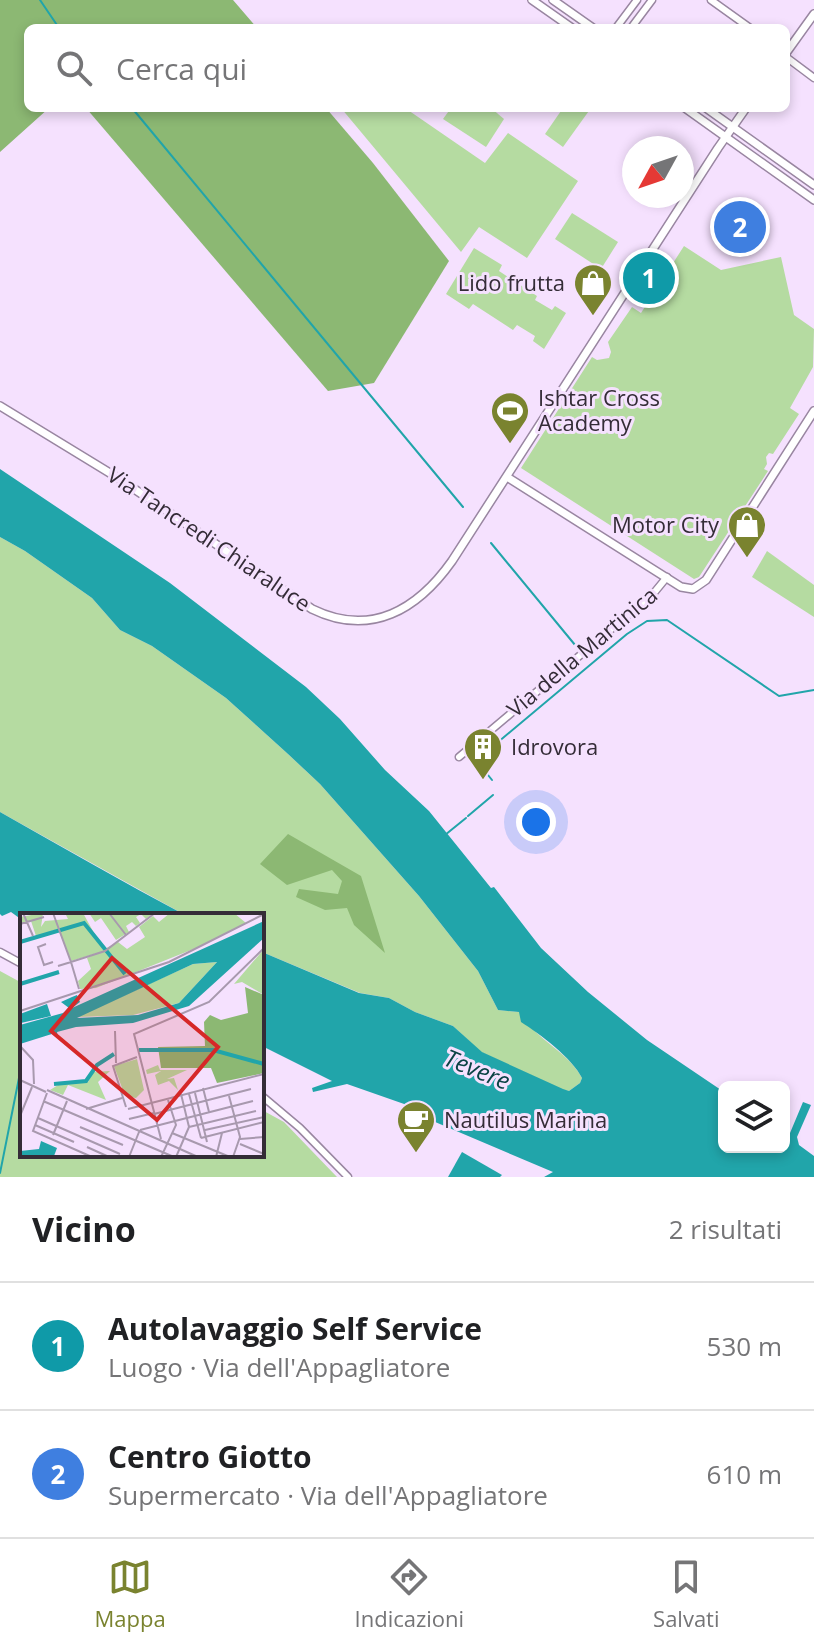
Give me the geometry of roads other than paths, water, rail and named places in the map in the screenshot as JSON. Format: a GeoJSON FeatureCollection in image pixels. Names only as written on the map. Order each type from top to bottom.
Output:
{"type":"FeatureCollection","features":[{"type":"Feature","properties":{"kind":"street"},"geometry":{"type":"LineString","coordinates":[[532,0],[566,24]]}},
{"type":"Feature","properties":{"kind":"street"},"geometry":{"type":"LineString","coordinates":[[553,0],[587,24]]}},
{"type":"Feature","properties":{"kind":"street"},"geometry":{"type":"LineString","coordinates":[[619,24],[637,0]]}},
{"type":"Feature","properties":{"kind":"street"},"geometry":{"type":"LineString","coordinates":[[634,24],[652,0]]}},
{"type":"Feature","properties":{"kind":"street"},"geometry":{"type":"LineString","coordinates":[[711,0],[744,24]]}},
{"type":"Feature","properties":{"kind":"street"},"geometry":{"type":"LineString","coordinates":[[790,49],[814,14]]}},
{"type":"Feature","properties":{"kind":"street"},"geometry":{"type":"LineString","coordinates":[[790,58],[814,78]]}},
{"type":"Feature","properties":{"kind":"street"},"geometry":{"type":"LineString","coordinates":[[691,112],[814,200]]}},
{"type":"Feature","properties":{"kind":"street"},"geometry":{"type":"LineString","coordinates":[[712,112],[814,185]]}},
{"type":"Feature","properties":{"kind":"street","name":"Via Tancredi Chiaraluce"},"geometry":{"type":"LineString","coordinates":[[0,406],[118,478],[305,605],[344,620],[388,615],[406,607],[426,592],[452,561],[743,112]]}},
{"type":"Feature","properties":{"kind":"street"},"geometry":{"type":"LineString","coordinates":[[791,184],[798,174]]}},
{"type":"Feature","properties":{"kind":"street","name":"Via della Martinica"},"geometry":{"type":"LineString","coordinates":[[507,477],[686,589],[696,588],[702,584],[814,411]]}},
{"type":"Feature","properties":{"kind":"street","name":"Via della Martinica"},"geometry":{"type":"LineString","coordinates":[[459,757],[653,594],[667,577]]}},
{"type":"Feature","properties":{"kind":"street"},"geometry":{"type":"LineString","coordinates":[[0,952],[20,963]]}},
{"type":"Feature","properties":{"kind":"street"},"geometry":{"type":"LineString","coordinates":[[264,1098],[300,1128],[348,1177]]}},
{"type":"Feature","properties":{"kind":"water","name":"Tevere"},"geometry":{"type":"Polygon","coordinates":[[[0,469],[170,583],[306,687],[340,719],[385,770],[429,811],[541,948],[588,992],[647,1040],[718,1088],[718,1153],[790,1153],[790,1133],[803,1102],[811,1105],[797,1137],[799,1145],[814,1156],[814,1177],[544,1177],[553,1172],[421,1116],[407,1105],[347,1084],[313,1092],[312,1088],[332,1081],[264,1047],[264,953],[359,993],[389,998],[415,1012],[453,1026],[482,1052],[563,1089],[569,1091],[582,1078],[563,1055],[521,1022],[519,1012],[498,1010],[478,971],[419,896],[320,784],[226,698],[152,646],[120,630],[92,598],[0,537],[0,469]]]}},
{"type":"Feature","properties":{"kind":"water"},"geometry":{"type":"Polygon","coordinates":[[[0,812],[181,913],[20,913],[20,919],[11,912],[0,914],[0,812]]]}},
{"type":"Feature","properties":{"kind":"water"},"geometry":{"type":"Polygon","coordinates":[[[462,1152],[502,1175],[448,1177],[462,1152]]]}},
{"type":"Feature","properties":{"kind":"waterway"},"geometry":{"type":"LineString","coordinates":[[40,0],[56,24]]}},
{"type":"Feature","properties":{"kind":"waterway"},"geometry":{"type":"LineString","coordinates":[[135,112],[463,507]]}},
{"type":"Feature","properties":{"kind":"waterway"},"geometry":{"type":"LineString","coordinates":[[491,543],[580,651]]}},
{"type":"Feature","properties":{"kind":"waterway"},"geometry":{"type":"LineString","coordinates":[[485,753],[627,634],[647,621],[667,620],[779,696],[814,690]]}},
{"type":"Feature","properties":{"kind":"waterway"},"geometry":{"type":"LineString","coordinates":[[484,770],[492,780]]}},
{"type":"Feature","properties":{"kind":"waterway"},"geometry":{"type":"LineString","coordinates":[[468,816],[493,795]]}},
{"type":"Feature","properties":{"kind":"waterway"},"geometry":{"type":"LineString","coordinates":[[445,835],[466,818]]}},
{"type":"Feature","properties":{"kind":"waterway"},"geometry":{"type":"LineString","coordinates":[[0,1173],[20,1073]]}},
{"type":"Feature","properties":{"kind":"place","name":"Centro Giotto"},"geometry":{"type":"Point","coordinates":[740,227]}},
{"type":"Feature","properties":{"kind":"place","name":"Autolavaggio Self Service"},"geometry":{"type":"Point","coordinates":[649,278]}},
{"type":"Feature","properties":{"kind":"place","name":"Lido frutta"},"geometry":{"type":"Point","coordinates":[593,317]}},
{"type":"Feature","properties":{"kind":"place","name":"Ishtar Cross Academy"},"geometry":{"type":"Point","coordinates":[510,445]}},
{"type":"Feature","properties":{"kind":"place","name":"Motor City"},"geometry":{"type":"Point","coordinates":[747,559]}},
{"type":"Feature","properties":{"kind":"place","name":"Idrovora"},"geometry":{"type":"Point","coordinates":[483,781]}},
{"type":"Feature","properties":{"kind":"place","name":"Nautilus Marina"},"geometry":{"type":"Point","coordinates":[416,1154]}}]}
